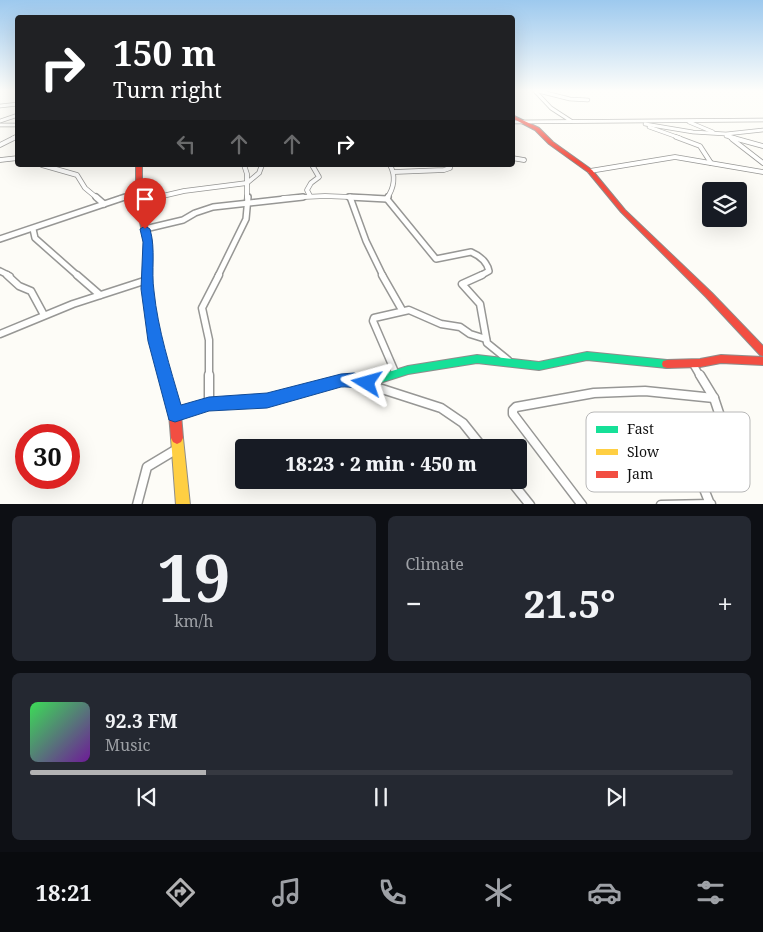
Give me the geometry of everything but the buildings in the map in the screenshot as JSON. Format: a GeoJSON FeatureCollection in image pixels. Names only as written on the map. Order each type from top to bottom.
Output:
{"type":"FeatureCollection","features":[{"type":"Feature","properties":{"kind":"street"},"geometry":{"type":"LineString","coordinates":[[561,115],[572,121]]}},
{"type":"Feature","properties":{"kind":"street"},"geometry":{"type":"LineString","coordinates":[[0,121],[15,116]]}},
{"type":"Feature","properties":{"kind":"street"},"geometry":{"type":"LineString","coordinates":[[515,118],[537,129],[550,143],[590,171],[623,211],[763,352]]}},
{"type":"Feature","properties":{"kind":"street"},"geometry":{"type":"LineString","coordinates":[[515,122],[763,120]]}},
{"type":"Feature","properties":{"kind":"street"},"geometry":{"type":"LineString","coordinates":[[686,121],[719,134],[763,146]]}},
{"type":"Feature","properties":{"kind":"street"},"geometry":{"type":"LineString","coordinates":[[638,122],[694,132],[719,134],[763,130]]}},
{"type":"Feature","properties":{"kind":"street"},"geometry":{"type":"LineString","coordinates":[[638,122],[700,146],[711,163]]}},
{"type":"Feature","properties":{"kind":"street"},"geometry":{"type":"LineString","coordinates":[[0,125],[15,124]]}},
{"type":"Feature","properties":{"kind":"street"},"geometry":{"type":"LineString","coordinates":[[730,137],[763,163]]}},
{"type":"Feature","properties":{"kind":"street"},"geometry":{"type":"LineString","coordinates":[[0,145],[15,138]]}},
{"type":"Feature","properties":{"kind":"street"},"geometry":{"type":"LineString","coordinates":[[590,171],[665,157],[680,157],[763,172]]}},
{"type":"Feature","properties":{"kind":"street"},"geometry":{"type":"LineString","coordinates":[[0,160],[15,158]]}},
{"type":"Feature","properties":{"kind":"street"},"geometry":{"type":"LineString","coordinates":[[515,158],[524,160]]}},
{"type":"Feature","properties":{"kind":"street"},"geometry":{"type":"LineString","coordinates":[[50,167],[73,173],[80,178],[85,188],[104,204]]}},
{"type":"Feature","properties":{"kind":"street"},"geometry":{"type":"LineString","coordinates":[[139,167],[139,199],[148,242],[147,280],[155,341],[175,414],[183,504]]}},
{"type":"Feature","properties":{"kind":"street"},"geometry":{"type":"LineString","coordinates":[[209,404],[209,340],[202,308],[227,254],[242,228],[248,203],[247,174],[245,167]]}},
{"type":"Feature","properties":{"kind":"street"},"geometry":{"type":"LineString","coordinates":[[0,239],[130,196],[139,199],[247,183],[259,173],[261,167]]}},
{"type":"Feature","properties":{"kind":"street"},"geometry":{"type":"LineString","coordinates":[[310,196],[307,190],[311,183],[320,177],[313,167]]}},
{"type":"Feature","properties":{"kind":"street"},"geometry":{"type":"LineString","coordinates":[[387,199],[391,192],[394,172],[391,167]]}},
{"type":"Feature","properties":{"kind":"street"},"geometry":{"type":"LineString","coordinates":[[394,172],[446,170],[450,167]]}},
{"type":"Feature","properties":{"kind":"street"},"geometry":{"type":"LineString","coordinates":[[145,229],[183,220],[208,209],[248,203],[310,196],[387,199],[436,259],[471,252],[481,258],[488,266],[486,273],[462,284],[480,304],[489,346],[510,362]]}},
{"type":"Feature","properties":{"kind":"street"},"geometry":{"type":"LineString","coordinates":[[350,197],[360,230],[381,274],[402,310]]}},
{"type":"Feature","properties":{"kind":"street"},"geometry":{"type":"LineString","coordinates":[[33,229],[35,238],[100,295]]}},
{"type":"Feature","properties":{"kind":"street"},"geometry":{"type":"LineString","coordinates":[[0,271],[10,276],[19,286],[31,291],[44,316]]}},
{"type":"Feature","properties":{"kind":"street"},"geometry":{"type":"LineString","coordinates":[[0,334],[100,295],[147,280]]}},
{"type":"Feature","properties":{"kind":"street"},"geometry":{"type":"LineString","coordinates":[[395,372],[373,319],[402,310],[409,310],[442,324],[462,328],[470,334],[486,339]]}},
{"type":"Feature","properties":{"kind":"street"},"geometry":{"type":"LineString","coordinates":[[367,383],[395,372],[477,360],[539,366],[591,356],[672,364],[693,364],[721,359],[763,362]]}},
{"type":"Feature","properties":{"kind":"street"},"geometry":{"type":"LineString","coordinates":[[693,364],[714,398],[719,412]]}},
{"type":"Feature","properties":{"kind":"street"},"geometry":{"type":"LineString","coordinates":[[175,414],[209,404],[267,400],[341,380],[354,380],[441,408],[453,414],[476,439]]}},
{"type":"Feature","properties":{"kind":"street"},"geometry":{"type":"LineString","coordinates":[[582,504],[542,456],[513,414],[513,410],[516,407],[586,394],[645,391],[714,398]]}},
{"type":"Feature","properties":{"kind":"street"},"geometry":{"type":"LineString","coordinates":[[136,504],[147,467],[178,448]]}},
{"type":"Feature","properties":{"kind":"street"},"geometry":{"type":"LineString","coordinates":[[518,489],[530,504]]}},
{"type":"Feature","properties":{"kind":"street"},"geometry":{"type":"LineString","coordinates":[[660,504],[710,504],[705,492]]}},
{"type":"Feature","properties":{"kind":"traffic: fast"},"geometry":{"type":"LineString","coordinates":[[367,383],[408,370],[477,359],[539,366],[587,356],[667,364]]}},
{"type":"Feature","properties":{"kind":"traffic: slow"},"geometry":{"type":"LineString","coordinates":[[177,438],[183,504]]}},
{"type":"Feature","properties":{"kind":"traffic: jam"},"geometry":{"type":"LineString","coordinates":[[515,118],[537,129],[551,143],[590,171],[623,211],[709,295],[763,352]]}},
{"type":"Feature","properties":{"kind":"traffic: jam"},"geometry":{"type":"LineString","coordinates":[[139,167],[139,202],[148,242],[147,289],[155,341],[175,414],[177,438]]}},
{"type":"Feature","properties":{"kind":"traffic: jam"},"geometry":{"type":"LineString","coordinates":[[667,364],[700,363],[721,359],[763,361]]}},
{"type":"Feature","properties":{"kind":"route"},"geometry":{"type":"LineString","coordinates":[[145,229],[148,242],[147,289],[155,341],[175,414],[209,404],[267,400],[341,380],[367,383]]}}]}
